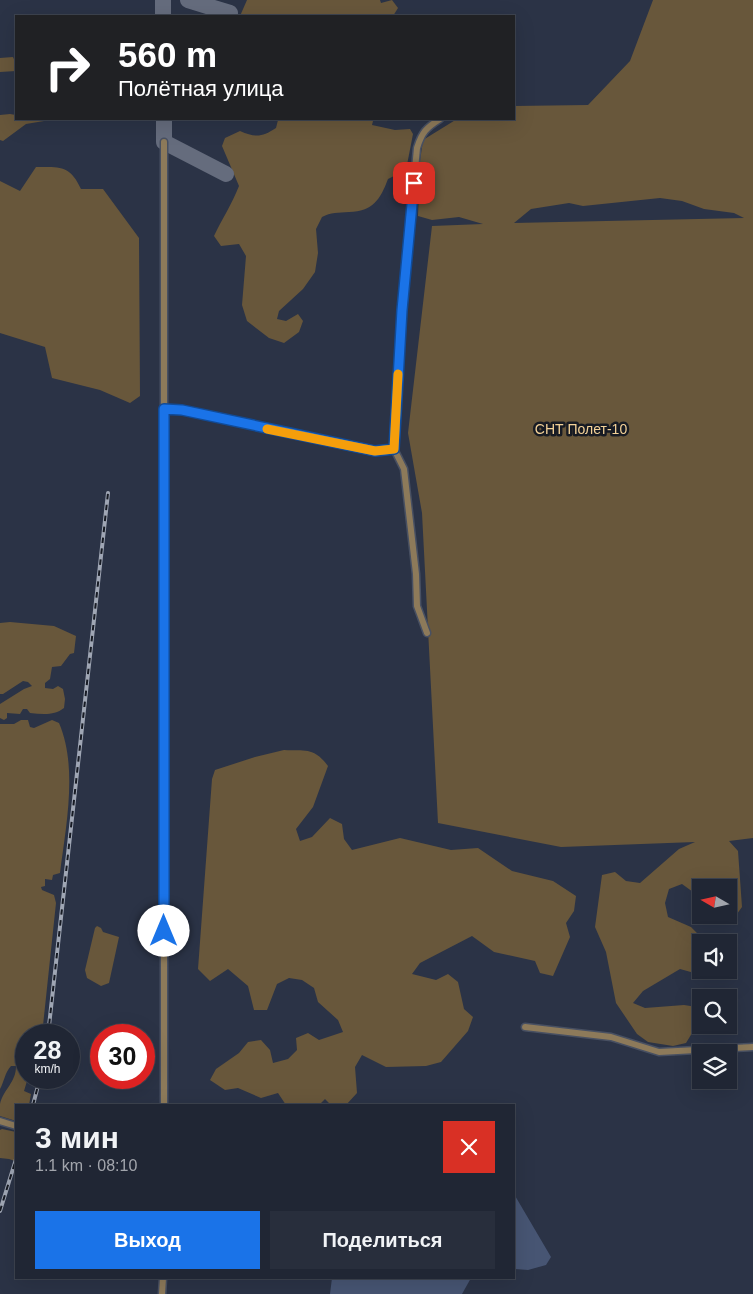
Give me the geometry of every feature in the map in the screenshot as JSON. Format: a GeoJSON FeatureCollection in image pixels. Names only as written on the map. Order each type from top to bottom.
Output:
{"type":"FeatureCollection","features":[{"type":"Feature","properties":{"kind":"street"},"geometry":{"type":"LineString","coordinates":[[427,634],[417,606],[416,574],[404,469],[394,449],[402,310],[417,148],[421,135],[428,126],[438,120]]}},
{"type":"Feature","properties":{"kind":"street"},"geometry":{"type":"LineString","coordinates":[[164,142],[164,1104]]}},
{"type":"Feature","properties":{"kind":"street"},"geometry":{"type":"LineString","coordinates":[[164,409],[182,410],[375,451],[394,449]]}},
{"type":"Feature","properties":{"kind":"street"},"geometry":{"type":"LineString","coordinates":[[525,1027],[611,1036],[659,1052],[753,1047]]}},
{"type":"Feature","properties":{"kind":"street"},"geometry":{"type":"LineString","coordinates":[[0,1121],[15,1126]]}},
{"type":"Feature","properties":{"kind":"street"},"geometry":{"type":"LineString","coordinates":[[162,1294],[163,1279]]}},
{"type":"Feature","properties":{"kind":"green space"},"geometry":{"type":"Polygon","coordinates":[[[247,0],[380,0],[381,3],[392,0],[398,8],[394,15],[240,15],[247,0]]]}},
{"type":"Feature","properties":{"kind":"green space","name":"СНТ Полет-10"},"geometry":{"type":"Polygon","coordinates":[[[653,0],[753,0],[753,838],[729,841],[738,851],[742,907],[738,912],[738,879],[692,879],[692,891],[682,884],[669,889],[665,903],[668,917],[691,927],[698,934],[692,934],[692,972],[680,969],[643,991],[633,1003],[645,1008],[684,1005],[692,1006],[692,1033],[686,1043],[673,1046],[648,1042],[637,1034],[616,1003],[606,952],[595,927],[602,875],[615,872],[626,881],[640,883],[679,849],[695,842],[561,847],[438,823],[422,513],[408,433],[432,226],[483,224],[459,217],[432,220],[418,216],[420,161],[423,140],[455,120],[515,120],[515,106],[588,105],[630,61],[653,0]],[[660,198],[583,206],[569,203],[531,209],[514,223],[744,218],[734,213],[704,209],[682,201],[660,198]]]}},
{"type":"Feature","properties":{"kind":"green space"},"geometry":{"type":"Polygon","coordinates":[[[13,57],[15,71],[0,72],[0,58],[13,57]]]}},
{"type":"Feature","properties":{"kind":"green space"},"geometry":{"type":"Polygon","coordinates":[[[0,115],[15,115],[15,120],[44,121],[26,124],[3,141],[0,140],[0,115]]]}},
{"type":"Feature","properties":{"kind":"green space"},"geometry":{"type":"Polygon","coordinates":[[[278,120],[377,120],[373,121],[372,125],[395,130],[410,129],[413,134],[406,170],[388,179],[382,193],[370,207],[357,211],[332,213],[322,217],[316,229],[318,253],[315,272],[303,289],[279,311],[277,319],[286,321],[298,314],[303,321],[299,332],[284,343],[269,338],[247,321],[242,305],[246,256],[239,244],[221,246],[214,236],[239,186],[222,146],[225,138],[240,131],[259,136],[276,128],[278,120]]]}},
{"type":"Feature","properties":{"kind":"green space"},"geometry":{"type":"Polygon","coordinates":[[[36,167],[52,167],[68,171],[73,175],[81,189],[103,189],[139,238],[140,396],[130,403],[100,390],[52,378],[45,347],[0,333],[0,181],[20,191],[36,167]]]}},
{"type":"Feature","properties":{"kind":"green space"},"geometry":{"type":"Polygon","coordinates":[[[10,622],[54,626],[76,636],[74,653],[70,654],[61,666],[52,667],[50,679],[45,683],[45,688],[53,689],[58,686],[63,689],[64,708],[60,711],[43,714],[30,713],[27,709],[23,709],[20,714],[7,713],[7,718],[4,720],[0,718],[0,704],[32,686],[28,682],[23,681],[0,694],[0,623],[10,622]]]}},
{"type":"Feature","properties":{"kind":"green space"},"geometry":{"type":"Polygon","coordinates":[[[21,720],[28,720],[30,727],[34,728],[52,720],[59,723],[65,740],[68,758],[69,797],[60,873],[53,875],[52,880],[45,879],[45,886],[41,887],[42,890],[54,895],[56,903],[43,1024],[15,1024],[15,1066],[9,1068],[0,1089],[0,724],[14,724],[21,720]]]}},
{"type":"Feature","properties":{"kind":"green space"},"geometry":{"type":"Polygon","coordinates":[[[284,750],[303,750],[318,756],[328,766],[313,807],[296,829],[300,841],[312,837],[330,818],[342,824],[344,839],[352,850],[400,838],[451,850],[478,848],[512,871],[553,881],[576,896],[574,911],[566,923],[570,937],[553,976],[540,973],[535,961],[494,952],[472,936],[420,963],[412,974],[436,980],[448,974],[458,982],[464,1009],[473,1017],[468,1031],[441,1062],[426,1066],[386,1067],[362,1055],[355,1067],[357,1093],[347,1104],[330,1104],[325,1099],[320,1104],[285,1104],[278,1093],[261,1098],[238,1088],[225,1090],[210,1080],[216,1069],[239,1053],[248,1042],[261,1040],[270,1050],[273,1063],[288,1059],[297,1050],[296,1038],[308,1033],[319,1040],[343,1032],[338,1020],[318,1002],[314,988],[302,980],[289,978],[277,984],[267,1010],[254,1010],[248,986],[228,969],[210,981],[198,969],[212,779],[215,770],[284,750]]]}},
{"type":"Feature","properties":{"kind":"green space"},"geometry":{"type":"Polygon","coordinates":[[[97,926],[103,932],[119,937],[109,983],[101,986],[87,978],[85,970],[97,926]]]}},
{"type":"Feature","properties":{"kind":"green space"},"geometry":{"type":"Polygon","coordinates":[[[15,1072],[15,1089],[25,1089],[24,1091],[31,1094],[29,1104],[15,1104],[15,1121],[0,1116],[2,1098],[15,1072]]]}},
{"type":"Feature","properties":{"kind":"green space"},"geometry":{"type":"Polygon","coordinates":[[[0,1130],[15,1132],[15,1161],[0,1158],[0,1130]]]}},
{"type":"Feature","properties":{"kind":"water"},"geometry":{"type":"Polygon","coordinates":[[[515,1196],[551,1257],[546,1265],[528,1270],[515,1269],[515,1196]]]}},
{"type":"Feature","properties":{"kind":"water"},"geometry":{"type":"Polygon","coordinates":[[[332,1279],[470,1279],[462,1294],[330,1294],[332,1279]]]}},
{"type":"Feature","properties":{"kind":"taxiway"},"geometry":{"type":"LineString","coordinates":[[163,0],[163,15]]}},
{"type":"Feature","properties":{"kind":"taxiway"},"geometry":{"type":"LineString","coordinates":[[188,0],[230,13]]}},
{"type":"Feature","properties":{"kind":"taxiway"},"geometry":{"type":"LineString","coordinates":[[164,120],[164,142],[226,174]]}},
{"type":"Feature","properties":{"kind":"railway"},"geometry":{"type":"LineString","coordinates":[[49,1024],[108,493]]}},
{"type":"Feature","properties":{"kind":"railway"},"geometry":{"type":"LineString","coordinates":[[33,1104],[37,1089]]}},
{"type":"Feature","properties":{"kind":"railway"},"geometry":{"type":"LineString","coordinates":[[0,1211],[15,1162]]}},
{"type":"Feature","properties":{"kind":"slow traffic"},"geometry":{"type":"LineString","coordinates":[[267,429],[375,451],[394,449],[398,374]]}},
{"type":"Feature","properties":{"kind":"route"},"geometry":{"type":"LineString","coordinates":[[164,931],[164,409],[182,410],[375,451],[394,449],[402,310],[414,183]]}}]}
